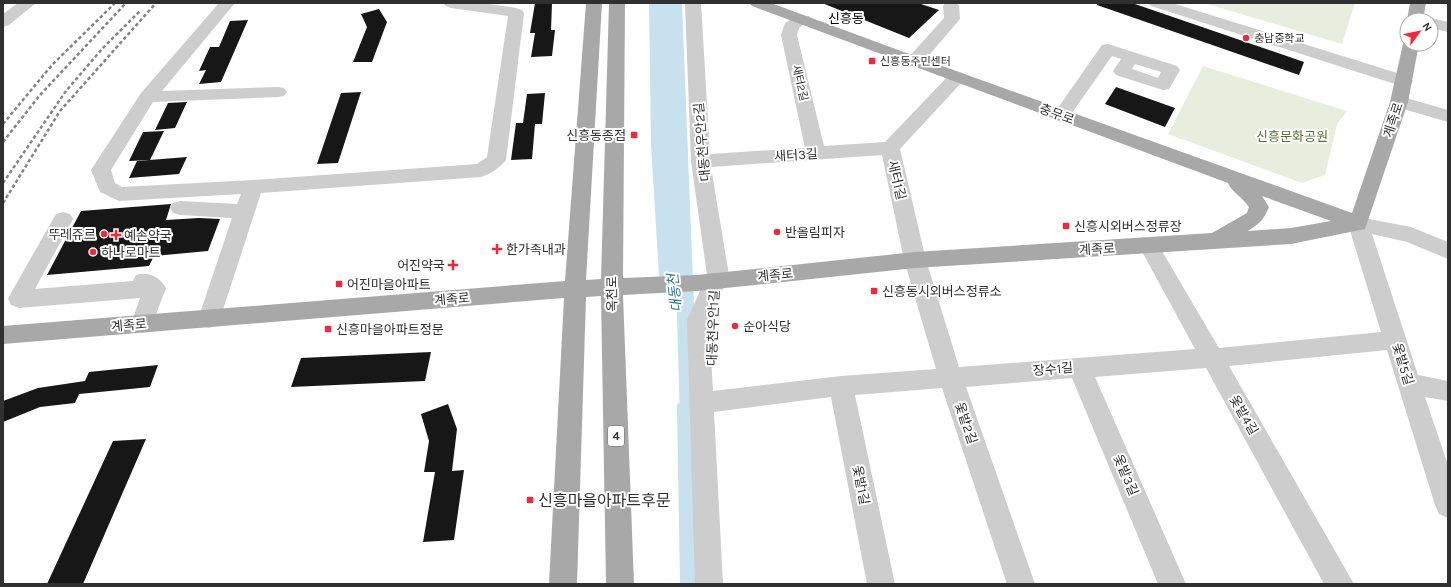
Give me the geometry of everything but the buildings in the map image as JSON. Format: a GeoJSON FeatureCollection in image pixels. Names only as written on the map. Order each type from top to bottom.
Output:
{"type":"FeatureCollection","features":[{"type":"Feature","properties":{"kind":"main road"},"geometry":{"type":"LineString","coordinates":[[564,584],[575,289],[594,3]]}},
{"type":"Feature","properties":{"kind":"main road","name":"옥천로"},"geometry":{"type":"LineString","coordinates":[[618,3],[612,288],[620,584]]}},
{"type":"Feature","properties":{"kind":"main road","name":"충무로"},"geometry":{"type":"LineString","coordinates":[[757,3],[1358,224]]}},
{"type":"Feature","properties":{"kind":"main road","name":"계족로"},"geometry":{"type":"LineString","coordinates":[[3,335],[575,289],[710,282],[916,260],[1291,236],[1358,224],[1399,102],[1409,52]]}},
{"type":"Feature","properties":{"kind":"main road"},"geometry":{"type":"LineString","coordinates":[[1213,242],[1255,216],[1259,207],[1250,193],[1224,176]]}},
{"type":"Feature","properties":{"kind":"street"},"geometry":{"type":"LineString","coordinates":[[3,22],[28,3]]}},
{"type":"Feature","properties":{"kind":"street"},"geometry":{"type":"LineString","coordinates":[[227,3],[147,97],[101,170],[108,187],[119,194],[253,187],[481,170],[496,160],[516,13],[453,3]]}},
{"type":"Feature","properties":{"kind":"street","name":"대동천우안2길"},"geometry":{"type":"LineString","coordinates":[[693,3],[701,161],[710,282]]}},
{"type":"Feature","properties":{"kind":"street"},"geometry":{"type":"LineString","coordinates":[[1156,3],[1404,80]]}},
{"type":"Feature","properties":{"kind":"street"},"geometry":{"type":"LineString","coordinates":[[914,62],[952,18],[951,6]]}},
{"type":"Feature","properties":{"kind":"street","name":"새터2길"},"geometry":{"type":"LineString","coordinates":[[803,19],[791,26],[790,35],[816,153]]}},
{"type":"Feature","properties":{"kind":"street"},"geometry":{"type":"LineString","coordinates":[[1061,116],[1108,49],[1131,57]]}},
{"type":"Feature","properties":{"kind":"street","name":"새터1길"},"geometry":{"type":"LineString","coordinates":[[916,260],[890,148],[957,77]]}},
{"type":"Feature","properties":{"kind":"street"},"geometry":{"type":"LineString","coordinates":[[147,97],[278,92]]}},
{"type":"Feature","properties":{"kind":"street"},"geometry":{"type":"LineString","coordinates":[[1399,102],[1448,116]]}},
{"type":"Feature","properties":{"kind":"street","name":"새터3길"},"geometry":{"type":"LineString","coordinates":[[701,161],[890,148]]}},
{"type":"Feature","properties":{"kind":"street"},"geometry":{"type":"LineString","coordinates":[[209,319],[253,187]]}},
{"type":"Feature","properties":{"kind":"street"},"geometry":{"type":"LineString","coordinates":[[180,208],[244,212]]}},
{"type":"Feature","properties":{"kind":"street"},"geometry":{"type":"LineString","coordinates":[[63,219],[19,299],[155,288]]}},
{"type":"Feature","properties":{"kind":"street"},"geometry":{"type":"LineString","coordinates":[[1358,224],[1411,234],[1448,251]]}},
{"type":"Feature","properties":{"kind":"street","name":"옻밭5길"},"geometry":{"type":"LineString","coordinates":[[1358,224],[1448,505]]}},
{"type":"Feature","properties":{"kind":"street","name":"옻밭4길"},"geometry":{"type":"LineString","coordinates":[[1149,246],[1340,584]]}},
{"type":"Feature","properties":{"kind":"street","name":"옻밭2길"},"geometry":{"type":"LineString","coordinates":[[916,260],[951,378],[1021,584]]}},
{"type":"Feature","properties":{"kind":"street"},"geometry":{"type":"LineString","coordinates":[[135,274],[155,288]]}},
{"type":"Feature","properties":{"kind":"street","name":"대동천우안1길"},"geometry":{"type":"LineString","coordinates":[[710,282],[711,402],[722,584]]}},
{"type":"Feature","properties":{"kind":"street","name":"대동천우안1길"},"geometry":{"type":"LineString","coordinates":[[709,584],[698,320],[710,282]]}},
{"type":"Feature","properties":{"kind":"street"},"geometry":{"type":"LineString","coordinates":[[142,324],[155,288]]}},
{"type":"Feature","properties":{"kind":"street","name":"장수1길"},"geometry":{"type":"LineString","coordinates":[[711,402],[842,386],[1211,358],[1395,340]]}},
{"type":"Feature","properties":{"kind":"street","name":"옻밭3길"},"geometry":{"type":"LineString","coordinates":[[1079,367],[1172,584]]}},
{"type":"Feature","properties":{"kind":"street"},"geometry":{"type":"LineString","coordinates":[[1409,383],[1448,391]]}},
{"type":"Feature","properties":{"kind":"street","name":"옻밭1길"},"geometry":{"type":"LineString","coordinates":[[842,386],[881,584]]}},
{"type":"Feature","properties":{"kind":"green space"},"geometry":{"type":"Polygon","coordinates":[[[1204,3],[1355,3],[1342,44],[1204,3]]]}},
{"type":"Feature","properties":{"kind":"green space","name":"신흥문화공원"},"geometry":{"type":"Polygon","coordinates":[[[1203,66],[1347,111],[1337,124],[1325,175],[1302,183],[1168,134],[1203,66]]]}},
{"type":"Feature","properties":{"kind":"water"},"geometry":{"type":"Polygon","coordinates":[[[649,3],[682,3],[705,584],[685,584],[676,284],[659,276],[651,145],[649,3]]]}},
{"type":"Feature","properties":{"kind":"waterway","name":"대동천"},"geometry":{"type":"LineString","coordinates":[[674,285],[677,304]]}},
{"type":"Feature","properties":{"kind":"waterway","name":"대동천"},"geometry":{"type":"LineString","coordinates":[[680,406],[683,584]]}},
{"type":"Feature","properties":{"kind":"railway"},"geometry":{"type":"LineString","coordinates":[[3,124],[52,65],[115,3]]}},
{"type":"Feature","properties":{"kind":"railway"},"geometry":{"type":"LineString","coordinates":[[3,142],[40,95],[126,3]]}},
{"type":"Feature","properties":{"kind":"railway"},"geometry":{"type":"LineString","coordinates":[[3,203],[60,111],[156,3]]}},
{"type":"Feature","properties":{"kind":"railway"},"geometry":{"type":"LineString","coordinates":[[3,183],[66,91],[102,49],[140,11]]}},
{"type":"Feature","properties":{"kind":"place","name":"충남중학교"},"geometry":{"type":"Point","coordinates":[1246,38]}},
{"type":"Feature","properties":{"kind":"place","name":"신흥동주민센터"},"geometry":{"type":"Point","coordinates":[872,61]}},
{"type":"Feature","properties":{"kind":"place","name":"신흥동종점"},"geometry":{"type":"Point","coordinates":[634,135]}},
{"type":"Feature","properties":{"kind":"place","name":"신흥시외버스정류장"},"geometry":{"type":"Point","coordinates":[1066,226]}},
{"type":"Feature","properties":{"kind":"place","name":"반올림피자"},"geometry":{"type":"Point","coordinates":[777,232]}},
{"type":"Feature","properties":{"kind":"place","name":"뚜레쥬르"},"geometry":{"type":"Point","coordinates":[104,234]}},
{"type":"Feature","properties":{"kind":"place","name":"예손약국"},"geometry":{"type":"Point","coordinates":[116,235]}},
{"type":"Feature","properties":{"kind":"place","name":"한가족내과"},"geometry":{"type":"Point","coordinates":[497,249]}},
{"type":"Feature","properties":{"kind":"place","name":"하나로마트"},"geometry":{"type":"Point","coordinates":[93,252]}},
{"type":"Feature","properties":{"kind":"place","name":"어진약국"},"geometry":{"type":"Point","coordinates":[453,265]}},
{"type":"Feature","properties":{"kind":"place","name":"어진마을아파트"},"geometry":{"type":"Point","coordinates":[339,284]}},
{"type":"Feature","properties":{"kind":"place","name":"신흥동시외버스정류소"},"geometry":{"type":"Point","coordinates":[874,291]}},
{"type":"Feature","properties":{"kind":"place","name":"순아식당"},"geometry":{"type":"Point","coordinates":[735,326]}},
{"type":"Feature","properties":{"kind":"place","name":"신흥마을아파트정문"},"geometry":{"type":"Point","coordinates":[328,329]}},
{"type":"Feature","properties":{"kind":"place","name":"신흥마을아파트후문"},"geometry":{"type":"Point","coordinates":[530,500]}},
{"type":"Feature","properties":{"kind":"district","name":"신흥동"},"geometry":{"type":"Point","coordinates":[846,18]}}]}
